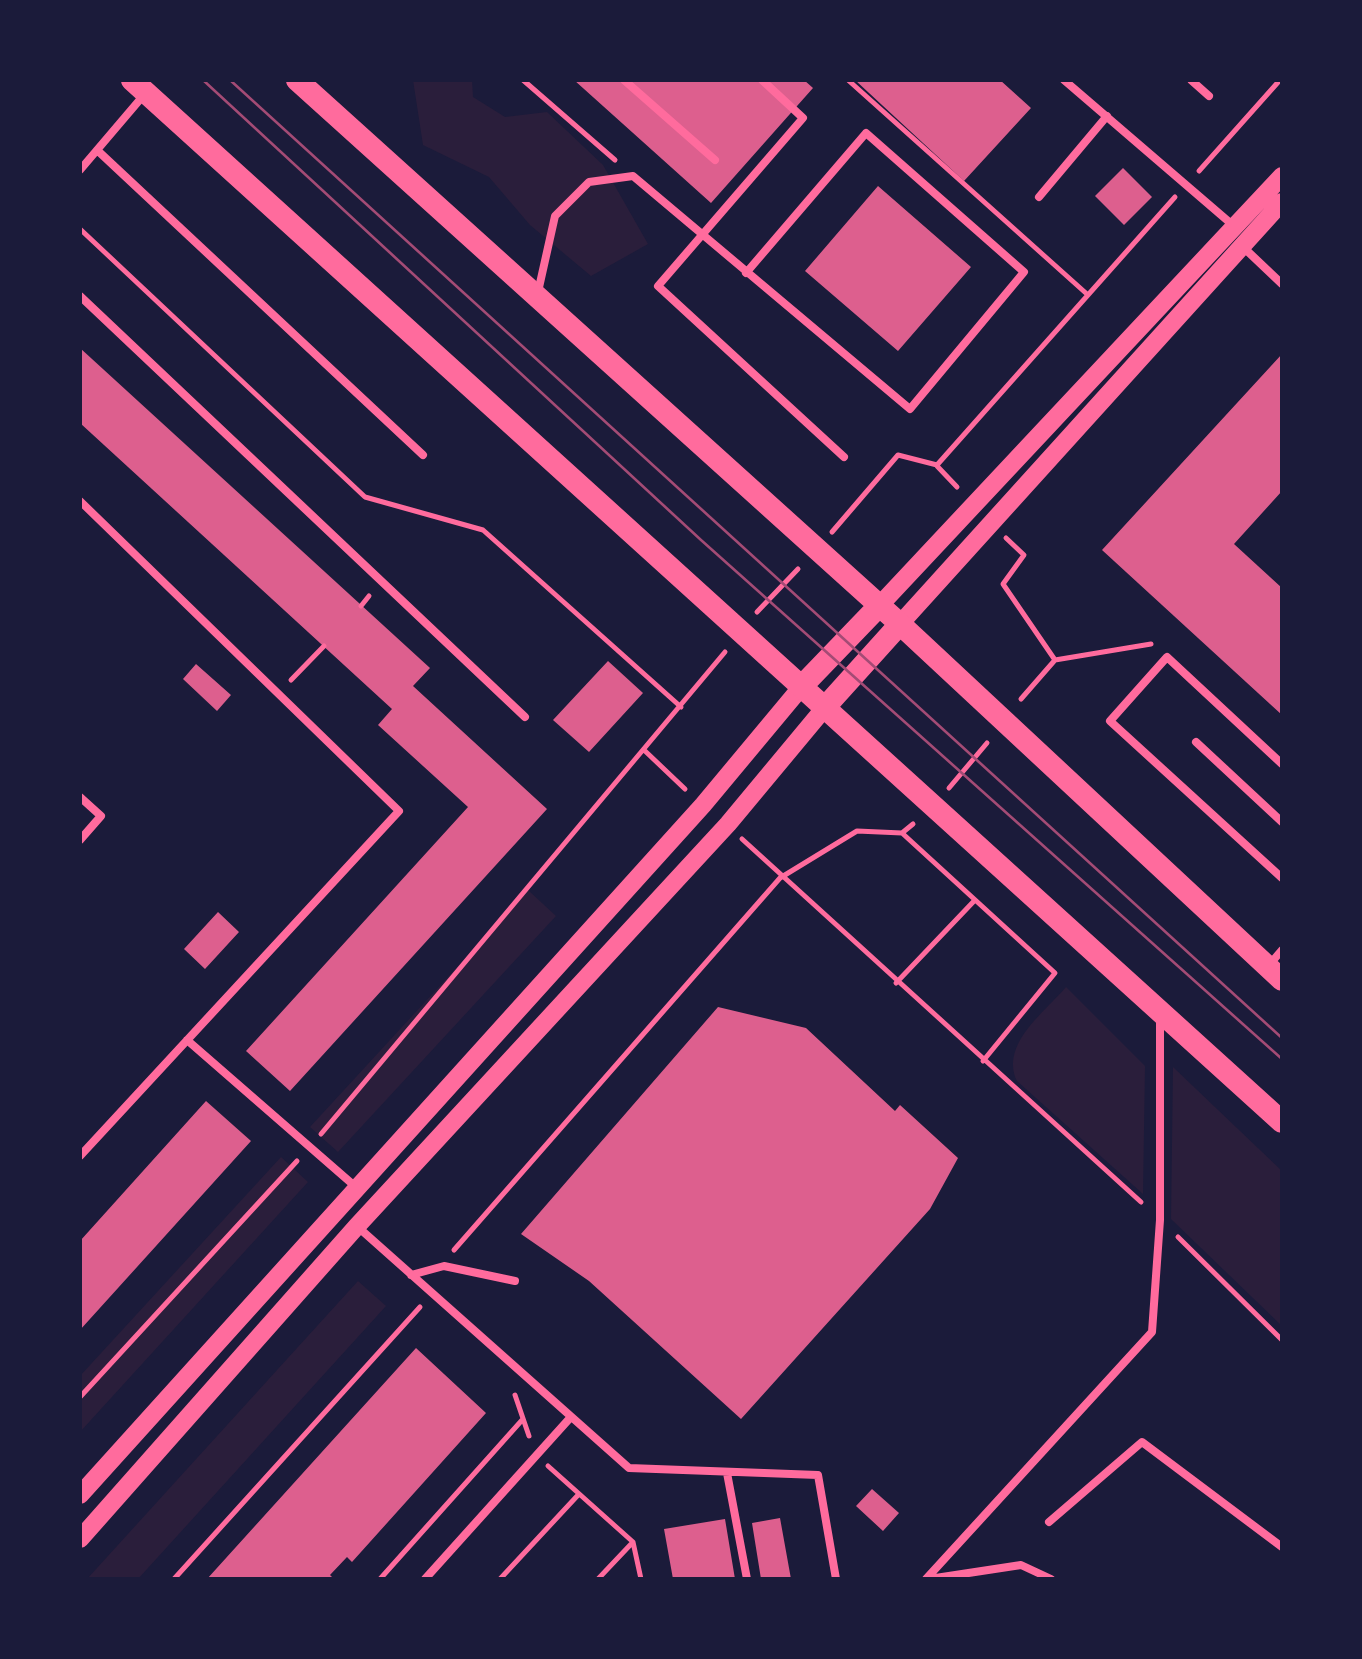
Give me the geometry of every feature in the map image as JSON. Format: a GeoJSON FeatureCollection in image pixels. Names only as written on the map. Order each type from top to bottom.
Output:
{"type":"FeatureCollection","features":[{"type":"Feature","properties":{"kind":"main road"},"geometry":{"type":"LineString","coordinates":[[298,80],[1277,966]]}},
{"type":"Feature","properties":{"kind":"main road"},"geometry":{"type":"LineString","coordinates":[[139,86],[1282,1122]]}},
{"type":"Feature","properties":{"kind":"main road"},"geometry":{"type":"LineString","coordinates":[[803,685],[879,606]]}},
{"type":"Feature","properties":{"kind":"main road"},"geometry":{"type":"LineString","coordinates":[[827,706],[900,624]]}},
{"type":"Feature","properties":{"kind":"street"},"geometry":{"type":"LineString","coordinates":[[879,606],[1282,176]]}},
{"type":"Feature","properties":{"kind":"street"},"geometry":{"type":"LineString","coordinates":[[900,624],[1282,202]]}},
{"type":"Feature","properties":{"kind":"street"},"geometry":{"type":"LineString","coordinates":[[80,1495],[703,806],[803,685]]}},
{"type":"Feature","properties":{"kind":"street"},"geometry":{"type":"LineString","coordinates":[[80,1539],[376,1205],[728,824],[827,706]]}},
{"type":"Feature","properties":{"kind":"street"},"geometry":{"type":"LineString","coordinates":[[358,1189],[376,1205]]}},
{"type":"Feature","properties":{"kind":"street"},"geometry":{"type":"LineString","coordinates":[[338,1210],[357,1226]]}},
{"type":"Feature","properties":{"kind":"lane"},"geometry":{"type":"LineString","coordinates":[[624,80],[715,160]]}},
{"type":"Feature","properties":{"kind":"lane"},"geometry":{"type":"LineString","coordinates":[[762,80],[803,118],[658,286],[844,456]]}},
{"type":"Feature","properties":{"kind":"lane"},"geometry":{"type":"LineString","coordinates":[[1064,80],[1236,227]]}},
{"type":"Feature","properties":{"kind":"lane"},"geometry":{"type":"LineString","coordinates":[[1191,80],[1209,96]]}},
{"type":"Feature","properties":{"kind":"lane"},"geometry":{"type":"LineString","coordinates":[[80,170],[139,86]]}},
{"type":"Feature","properties":{"kind":"lane"},"geometry":{"type":"LineString","coordinates":[[1040,197],[1107,116]]}},
{"type":"Feature","properties":{"kind":"lane"},"geometry":{"type":"LineString","coordinates":[[537,296],[555,216],[588,182],[633,176],[701,236],[910,409],[1024,272],[866,133],[746,273]]}},
{"type":"Feature","properties":{"kind":"lane"},"geometry":{"type":"LineString","coordinates":[[97,150],[423,455]]}},
{"type":"Feature","properties":{"kind":"lane"},"geometry":{"type":"LineString","coordinates":[[1242,246],[1282,284]]}},
{"type":"Feature","properties":{"kind":"lane"},"geometry":{"type":"LineString","coordinates":[[80,296],[525,717]]}},
{"type":"Feature","properties":{"kind":"lane"},"geometry":{"type":"LineString","coordinates":[[80,501],[399,812],[80,1156]]}},
{"type":"Feature","properties":{"kind":"lane"},"geometry":{"type":"LineString","coordinates":[[1282,764],[1167,657],[1110,721],[1282,878]]}},
{"type":"Feature","properties":{"kind":"lane"},"geometry":{"type":"LineString","coordinates":[[1196,742],[1282,822]]}},
{"type":"Feature","properties":{"kind":"lane"},"geometry":{"type":"LineString","coordinates":[[80,797],[101,816],[80,840]]}},
{"type":"Feature","properties":{"kind":"lane"},"geometry":{"type":"LineString","coordinates":[[927,1579],[1152,1332],[1160,1220],[1160,1009]]}},
{"type":"Feature","properties":{"kind":"lane"},"geometry":{"type":"LineString","coordinates":[[187,1040],[358,1189]]}},
{"type":"Feature","properties":{"kind":"lane"},"geometry":{"type":"LineString","coordinates":[[357,1226],[630,1468],[818,1475],[836,1579]]}},
{"type":"Feature","properties":{"kind":"lane"},"geometry":{"type":"LineString","coordinates":[[411,1274],[444,1266],[515,1281]]}},
{"type":"Feature","properties":{"kind":"lane"},"geometry":{"type":"LineString","coordinates":[[425,1579],[570,1418]]}},
{"type":"Feature","properties":{"kind":"lane"},"geometry":{"type":"LineString","coordinates":[[1049,1522],[1142,1442],[1282,1546]]}},
{"type":"Feature","properties":{"kind":"lane"},"geometry":{"type":"LineString","coordinates":[[727,1474],[747,1579]]}},
{"type":"Feature","properties":{"kind":"lane"},"geometry":{"type":"LineString","coordinates":[[927,1579],[1022,1565],[1050,1579]]}},
{"type":"Feature","properties":{"kind":"path"},"geometry":{"type":"LineString","coordinates":[[524,80],[633,176]]}},
{"type":"Feature","properties":{"kind":"path"},"geometry":{"type":"LineString","coordinates":[[848,80],[1088,296]]}},
{"type":"Feature","properties":{"kind":"path"},"geometry":{"type":"LineString","coordinates":[[936,465],[1280,80]]}},
{"type":"Feature","properties":{"kind":"path"},"geometry":{"type":"LineString","coordinates":[[80,229],[365,497],[483,530],[680,706]]}},
{"type":"Feature","properties":{"kind":"path"},"geometry":{"type":"LineString","coordinates":[[80,1397],[309,1148],[741,633],[898,455],[936,465],[974,505]]}},
{"type":"Feature","properties":{"kind":"path"},"geometry":{"type":"LineString","coordinates":[[902,833],[934,806],[1055,660],[1004,584],[1024,555],[992,523]]}},
{"type":"Feature","properties":{"kind":"path"},"geometry":{"type":"LineString","coordinates":[[279,693],[324,646]]}},
{"type":"Feature","properties":{"kind":"path"},"geometry":{"type":"LineString","coordinates":[[644,750],[703,806]]}},
{"type":"Feature","properties":{"kind":"path"},"geometry":{"type":"LineString","coordinates":[[728,824],[780,878],[1160,1220],[1282,1340]]}},
{"type":"Feature","properties":{"kind":"path"},"geometry":{"type":"LineString","coordinates":[[444,1266],[468,1233],[780,878],[858,832],[902,833],[1055,974],[983,1061]]}},
{"type":"Feature","properties":{"kind":"path"},"geometry":{"type":"LineString","coordinates":[[896,983],[975,900]]}},
{"type":"Feature","properties":{"kind":"path"},"geometry":{"type":"LineString","coordinates":[[174,1579],[430,1292]]}},
{"type":"Feature","properties":{"kind":"path"},"geometry":{"type":"LineString","coordinates":[[380,1579],[523,1419]]}},
{"type":"Feature","properties":{"kind":"path"},"geometry":{"type":"LineString","coordinates":[[500,1579],[579,1494]]}},
{"type":"Feature","properties":{"kind":"path"},"geometry":{"type":"LineString","coordinates":[[598,1579],[633,1542]]}},
{"type":"Feature","properties":{"kind":"path"},"geometry":{"type":"LineString","coordinates":[[506,1573],[513,1579]]}},
{"type":"Feature","properties":{"kind":"shaded area"},"geometry":{"type":"Polygon","coordinates":[[[413,80],[472,80],[473,97],[505,117],[547,112],[603,165],[648,244],[591,276],[530,225],[489,177],[423,145],[413,80]]]}},
{"type":"Feature","properties":{"kind":"shaded area"},"geometry":{"type":"Polygon","coordinates":[[[528,890],[556,916],[338,1152],[310,1127],[528,890]]]}},
{"type":"Feature","properties":{"kind":"shaded area"},"geometry":{"type":"Polygon","coordinates":[[[1066,987],[1145,1066],[1143,1194],[1017,1081],[1013,1067],[1019,1042],[1066,987]]]}},
{"type":"Feature","properties":{"kind":"shaded area"},"geometry":{"type":"Polygon","coordinates":[[[1173,1067],[1282,1171],[1282,1326],[1171,1219],[1173,1067]]]}},
{"type":"Feature","properties":{"kind":"shaded area"},"geometry":{"type":"Polygon","coordinates":[[[281,1157],[308,1182],[80,1432],[80,1376],[281,1157]]]}},
{"type":"Feature","properties":{"kind":"shaded area"},"geometry":{"type":"Polygon","coordinates":[[[358,1281],[386,1306],[138,1579],[87,1579],[358,1281]]]}},
{"type":"Feature","properties":{"kind":"building"},"geometry":{"type":"Polygon","coordinates":[[[574,80],[804,80],[813,88],[711,203],[574,80]]]}},
{"type":"Feature","properties":{"kind":"building"},"geometry":{"type":"Polygon","coordinates":[[[855,80],[1000,80],[1031,108],[964,181],[855,80]]]}},
{"type":"Feature","properties":{"kind":"building"},"geometry":{"type":"Polygon","coordinates":[[[1123,168],[1152,197],[1124,225],[1095,196],[1123,168]]]}},
{"type":"Feature","properties":{"kind":"building"},"geometry":{"type":"Polygon","coordinates":[[[878,186],[971,267],[898,351],[805,271],[878,186]]]}},
{"type":"Feature","properties":{"kind":"building"},"geometry":{"type":"Polygon","coordinates":[[[80,348],[430,668],[413,686],[547,809],[290,1091],[246,1051],[468,807],[378,725],[392,709],[80,423],[80,348]]]}},
{"type":"Feature","properties":{"kind":"building"},"geometry":{"type":"Polygon","coordinates":[[[1282,354],[1282,491],[1234,544],[1282,588],[1282,715],[1102,550],[1282,354]]]}},
{"type":"Feature","properties":{"kind":"building"},"geometry":{"type":"Polygon","coordinates":[[[608,661],[643,693],[589,752],[553,720],[608,661]]]}},
{"type":"Feature","properties":{"kind":"building"},"geometry":{"type":"Polygon","coordinates":[[[196,664],[231,695],[217,711],[183,679],[196,664]]]}},
{"type":"Feature","properties":{"kind":"building"},"geometry":{"type":"Polygon","coordinates":[[[218,912],[239,932],[205,969],[184,949],[218,912]]]}},
{"type":"Feature","properties":{"kind":"building"},"geometry":{"type":"Polygon","coordinates":[[[718,1007],[806,1028],[895,1111],[900,1105],[958,1158],[930,1209],[741,1419],[589,1281],[521,1234],[718,1007]]]}},
{"type":"Feature","properties":{"kind":"building"},"geometry":{"type":"Polygon","coordinates":[[[206,1101],[251,1141],[80,1330],[80,1241],[206,1101]]]}},
{"type":"Feature","properties":{"kind":"building"},"geometry":{"type":"Polygon","coordinates":[[[416,1348],[486,1413],[352,1562],[347,1557],[330,1575],[334,1579],[207,1579],[416,1348]]]}},
{"type":"Feature","properties":{"kind":"building"},"geometry":{"type":"Polygon","coordinates":[[[872,1489],[899,1513],[883,1531],[856,1506],[872,1489]]]}},
{"type":"Feature","properties":{"kind":"building"},"geometry":{"type":"Polygon","coordinates":[[[780,1518],[791,1579],[761,1579],[752,1523],[780,1518]]]}},
{"type":"Feature","properties":{"kind":"building"},"geometry":{"type":"Polygon","coordinates":[[[725,1519],[735,1579],[673,1579],[664,1529],[725,1519]]]}},
{"type":"Feature","properties":{"kind":"tram line"},"geometry":{"type":"LineString","coordinates":[[203,80],[701,540],[1282,1059]]}},
{"type":"Feature","properties":{"kind":"tram line"},"geometry":{"type":"LineString","coordinates":[[230,80],[1282,1038]]}}]}
